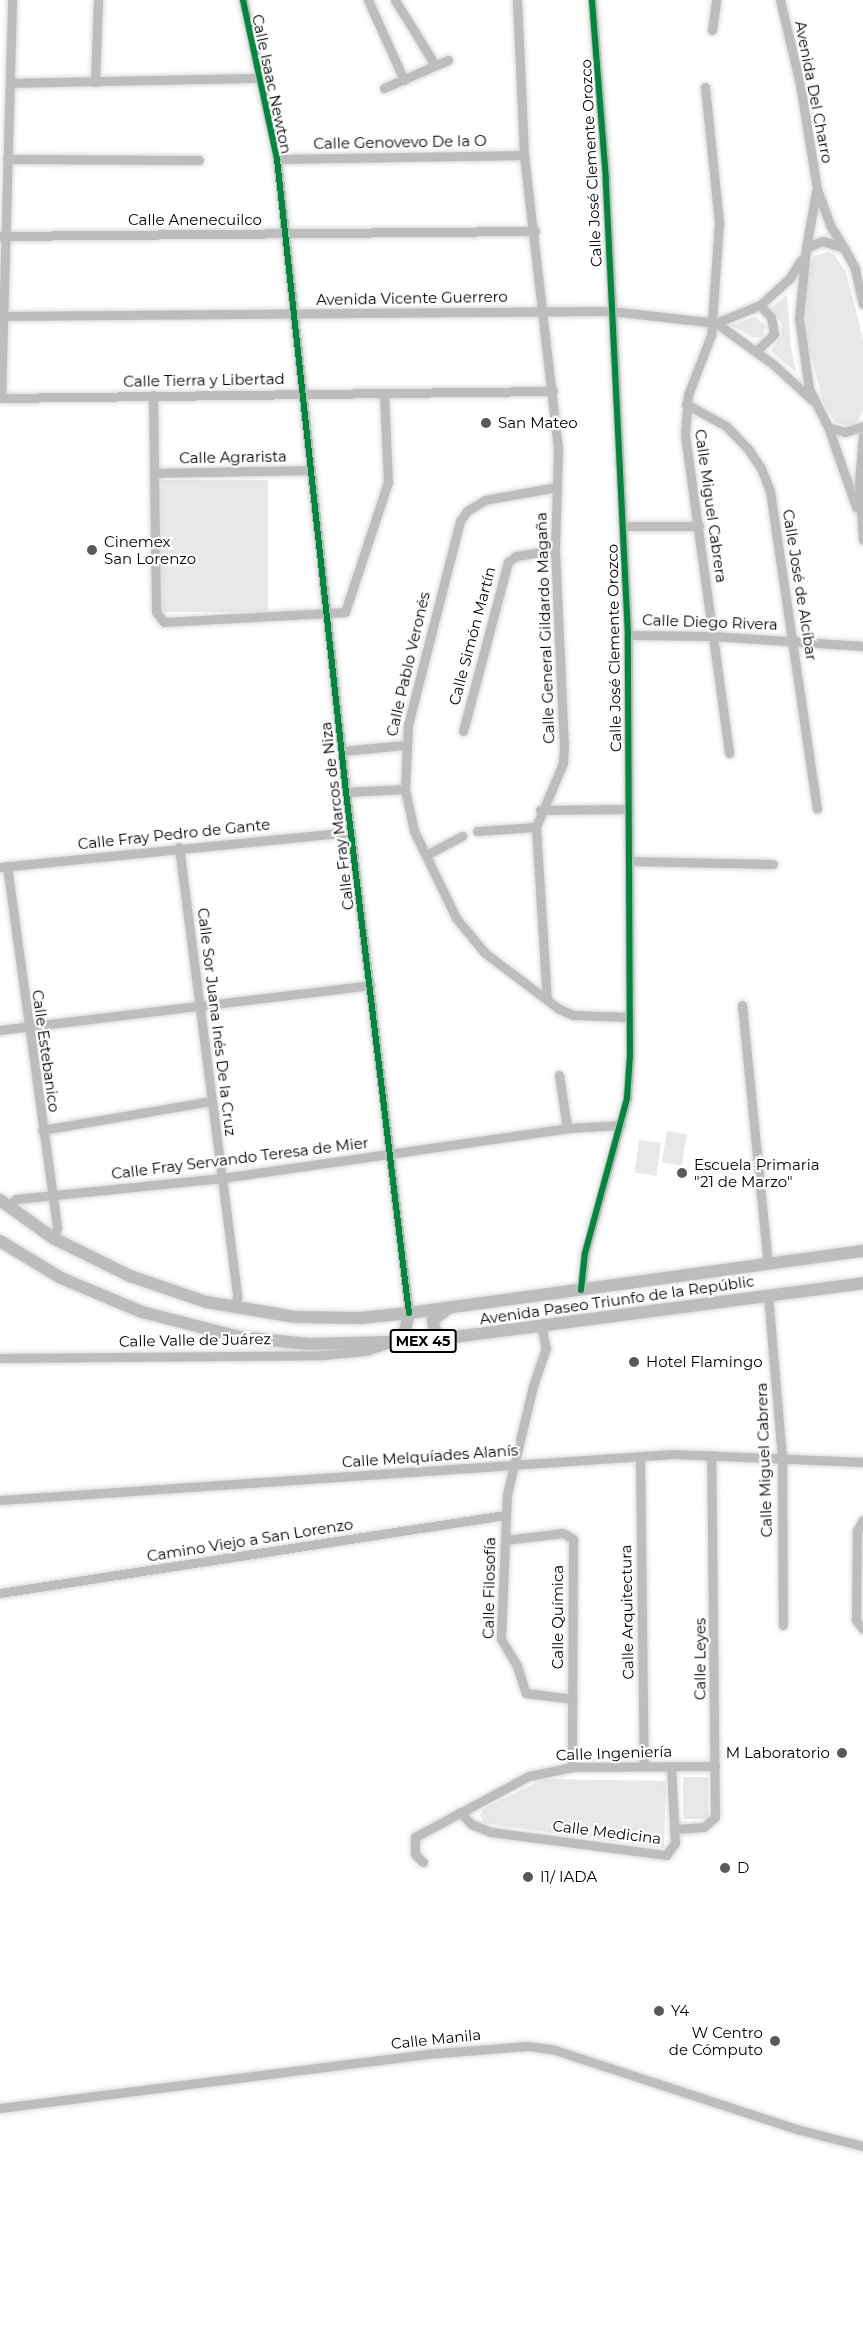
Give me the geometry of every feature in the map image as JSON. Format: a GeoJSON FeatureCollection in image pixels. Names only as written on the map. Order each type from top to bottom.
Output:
{"type":"FeatureCollection","features":[{"type":"Feature","properties":{"kind":"main road","name":"MEX 45"},"geometry":{"type":"LineString","coordinates":[[4,1203],[53,1238],[130,1276],[235,1308],[330,1318],[410,1313],[863,1251]]}},
{"type":"Feature","properties":{"kind":"main road","name":"Avenida Paseo Triunfo de la Repúblic"},"geometry":{"type":"LineString","coordinates":[[0,1241],[94,1294],[176,1322],[273,1341],[390,1343],[442,1339],[863,1282]]}},
{"type":"Feature","properties":{"kind":"main road"},"geometry":{"type":"LineString","coordinates":[[442,1339],[434,1329],[433,1320],[448,1308]]}},
{"type":"Feature","properties":{"kind":"main road"},"geometry":{"type":"LineString","coordinates":[[390,1343],[405,1331],[410,1313]]}},
{"type":"Feature","properties":{"kind":"street"},"geometry":{"type":"LineString","coordinates":[[95,82],[98,0]]}},
{"type":"Feature","properties":{"kind":"street","name":"Calle Isaac Newton"},"geometry":{"type":"LineString","coordinates":[[243,0],[277,159],[294,316]]}},
{"type":"Feature","properties":{"kind":"street"},"geometry":{"type":"LineString","coordinates":[[368,0],[404,80]]}},
{"type":"Feature","properties":{"kind":"street"},"geometry":{"type":"LineString","coordinates":[[395,0],[435,65]]}},
{"type":"Feature","properties":{"kind":"street","name":"Calle General Gildardo Magaña"},"geometry":{"type":"LineString","coordinates":[[517,0],[524,155],[553,391],[557,487],[555,550],[564,745],[557,779],[540,810],[536,827],[547,1000]]}},
{"type":"Feature","properties":{"kind":"street","name":"Calle José Clemente Orozco"},"geometry":{"type":"LineString","coordinates":[[581,1290],[585,1253],[621,1125],[629,1080],[630,1017],[628,635],[592,0]]}},
{"type":"Feature","properties":{"kind":"street"},"geometry":{"type":"LineString","coordinates":[[712,30],[716,0]]}},
{"type":"Feature","properties":{"kind":"street","name":"Avenida Del Charro"},"geometry":{"type":"LineString","coordinates":[[780,0],[800,84],[817,189],[830,225],[859,271],[863,304]]}},
{"type":"Feature","properties":{"kind":"street"},"geometry":{"type":"LineString","coordinates":[[0,3],[12,1],[2,236],[0,398]]}},
{"type":"Feature","properties":{"kind":"street"},"geometry":{"type":"LineString","coordinates":[[384,88],[448,60]]}},
{"type":"Feature","properties":{"kind":"street"},"geometry":{"type":"LineString","coordinates":[[9,83],[259,78]]}},
{"type":"Feature","properties":{"kind":"street","name":"Calle Miguel Cabrera"},"geometry":{"type":"LineString","coordinates":[[705,87],[719,202],[714,322],[686,404],[684,435],[699,526],[729,753]]}},
{"type":"Feature","properties":{"kind":"street","name":"Calle Genovevo De la O"},"geometry":{"type":"LineString","coordinates":[[277,159],[524,155]]}},
{"type":"Feature","properties":{"kind":"street"},"geometry":{"type":"LineString","coordinates":[[7,159],[199,160]]}},
{"type":"Feature","properties":{"kind":"street","name":"Avenida Del Charro"},"geometry":{"type":"LineString","coordinates":[[802,258],[817,189]]}},
{"type":"Feature","properties":{"kind":"street","name":"Calle Anenecuilco"},"geometry":{"type":"LineString","coordinates":[[2,236],[535,231]]}},
{"type":"Feature","properties":{"kind":"street"},"geometry":{"type":"LineString","coordinates":[[806,248],[822,241],[844,248]]}},
{"type":"Feature","properties":{"kind":"street"},"geometry":{"type":"LineString","coordinates":[[714,322],[760,305],[789,279],[802,258]]}},
{"type":"Feature","properties":{"kind":"street"},"geometry":{"type":"LineString","coordinates":[[802,258],[800,337],[813,401],[828,427],[861,524]]}},
{"type":"Feature","properties":{"kind":"street"},"geometry":{"type":"LineString","coordinates":[[756,351],[774,334],[771,317],[760,305]]}},
{"type":"Feature","properties":{"kind":"street","name":"Avenida Vicente Guerrero"},"geometry":{"type":"LineString","coordinates":[[2,316],[294,316],[611,311],[714,322]]}},
{"type":"Feature","properties":{"kind":"street","name":"Calle Fray Marcos de Niza"},"geometry":{"type":"LineString","coordinates":[[294,316],[350,832],[392,1152],[410,1313]]}},
{"type":"Feature","properties":{"kind":"street"},"geometry":{"type":"LineString","coordinates":[[714,322],[756,351],[813,401]]}},
{"type":"Feature","properties":{"kind":"street","name":"Calle Tierra y Libertad"},"geometry":{"type":"LineString","coordinates":[[0,398],[553,391]]}},
{"type":"Feature","properties":{"kind":"street"},"geometry":{"type":"LineString","coordinates":[[153,395],[156,612],[164,622],[340,614],[349,606],[386,493],[389,472],[384,394]]}},
{"type":"Feature","properties":{"kind":"street","name":"Calle José de Alcíbar"},"geometry":{"type":"LineString","coordinates":[[686,404],[726,426],[761,468],[774,512],[818,809]]}},
{"type":"Feature","properties":{"kind":"street"},"geometry":{"type":"LineString","coordinates":[[828,427],[844,432],[863,426]]}},
{"type":"Feature","properties":{"kind":"street"},"geometry":{"type":"LineString","coordinates":[[863,436],[861,524],[863,540]]}},
{"type":"Feature","properties":{"kind":"street","name":"Calle Agrarista"},"geometry":{"type":"LineString","coordinates":[[155,473],[310,470]]}},
{"type":"Feature","properties":{"kind":"street","name":"Calle Pablo Veronés"},"geometry":{"type":"LineString","coordinates":[[557,487],[485,500],[474,505],[460,521],[405,745],[405,789],[414,831],[456,918],[471,937],[547,1000],[573,1015],[630,1017]]}},
{"type":"Feature","properties":{"kind":"street"},"geometry":{"type":"LineString","coordinates":[[623,526],[699,526]]}},
{"type":"Feature","properties":{"kind":"street","name":"Calle Simón Martín"},"geometry":{"type":"LineString","coordinates":[[463,731],[508,562],[516,555],[555,550]]}},
{"type":"Feature","properties":{"kind":"street","name":"Calle Diego Rivera"},"geometry":{"type":"LineString","coordinates":[[628,635],[712,636],[863,646]]}},
{"type":"Feature","properties":{"kind":"street"},"geometry":{"type":"LineString","coordinates":[[342,751],[405,745]]}},
{"type":"Feature","properties":{"kind":"street"},"geometry":{"type":"LineString","coordinates":[[346,792],[405,789]]}},
{"type":"Feature","properties":{"kind":"street"},"geometry":{"type":"LineString","coordinates":[[540,810],[629,809]]}},
{"type":"Feature","properties":{"kind":"street"},"geometry":{"type":"LineString","coordinates":[[477,831],[536,827]]}},
{"type":"Feature","properties":{"kind":"street","name":"Calle Fray Pedro de Gante"},"geometry":{"type":"LineString","coordinates":[[3,866],[350,832]]}},
{"type":"Feature","properties":{"kind":"street"},"geometry":{"type":"LineString","coordinates":[[426,855],[462,836]]}},
{"type":"Feature","properties":{"kind":"street","name":"Calle Sor Juana Inés De la Cruz"},"geometry":{"type":"LineString","coordinates":[[179,847],[237,1296],[235,1308]]}},
{"type":"Feature","properties":{"kind":"street"},"geometry":{"type":"LineString","coordinates":[[630,861],[773,864]]}},
{"type":"Feature","properties":{"kind":"street","name":"Calle Estebanico"},"geometry":{"type":"LineString","coordinates":[[3,866],[57,1228],[53,1238]]}},
{"type":"Feature","properties":{"kind":"street"},"geometry":{"type":"LineString","coordinates":[[0,1030],[200,1008],[370,985]]}},
{"type":"Feature","properties":{"kind":"street"},"geometry":{"type":"LineString","coordinates":[[742,1005],[768,1264]]}},
{"type":"Feature","properties":{"kind":"street"},"geometry":{"type":"LineString","coordinates":[[559,1075],[567,1128]]}},
{"type":"Feature","properties":{"kind":"street"},"geometry":{"type":"LineString","coordinates":[[42,1130],[211,1101]]}},
{"type":"Feature","properties":{"kind":"street","name":"Calle Fray Servando Teresa de Mier"},"geometry":{"type":"LineString","coordinates":[[4,1203],[16,1199],[222,1178],[567,1128],[621,1125]]}},
{"type":"Feature","properties":{"kind":"street","name":"Calle Miguel Cabrera"},"geometry":{"type":"LineString","coordinates":[[768,1295],[782,1459],[783,1625]]}},
{"type":"Feature","properties":{"kind":"street"},"geometry":{"type":"LineString","coordinates":[[511,1466],[546,1348],[541,1325]]}},
{"type":"Feature","properties":{"kind":"street","name":"Calle Valle de Juárez"},"geometry":{"type":"LineString","coordinates":[[0,1358],[322,1355],[366,1351],[390,1343]]}},
{"type":"Feature","properties":{"kind":"street","name":"Calle Melquíades Alanís"},"geometry":{"type":"LineString","coordinates":[[0,1500],[640,1457],[711,1455],[863,1462]]}},
{"type":"Feature","properties":{"kind":"street","name":"Calle Leyes"},"geometry":{"type":"LineString","coordinates":[[674,1829],[704,1827],[713,1823],[715,1766],[711,1455]]}},
{"type":"Feature","properties":{"kind":"street","name":"Calle Arquitectura"},"geometry":{"type":"LineString","coordinates":[[640,1457],[644,1766]]}},
{"type":"Feature","properties":{"kind":"street","name":"Calle Filosofía"},"geometry":{"type":"LineString","coordinates":[[511,1466],[505,1515],[504,1647],[517,1666],[526,1693],[573,1700]]}},
{"type":"Feature","properties":{"kind":"street","name":"Camino Viejo a San Lorenzo"},"geometry":{"type":"LineString","coordinates":[[0,1593],[505,1515]]}},
{"type":"Feature","properties":{"kind":"street"},"geometry":{"type":"LineString","coordinates":[[863,1520],[857,1531],[856,1620],[863,1629]]}},
{"type":"Feature","properties":{"kind":"street","name":"Calle Química"},"geometry":{"type":"LineString","coordinates":[[505,1540],[563,1533],[573,1539],[572,1767]]}},
{"type":"Feature","properties":{"kind":"street","name":"Calle Medicina"},"geometry":{"type":"LineString","coordinates":[[459,1812],[471,1824],[491,1832],[659,1856],[672,1851],[674,1829],[671,1766]]}},
{"type":"Feature","properties":{"kind":"street","name":"Calle Ingeniería"},"geometry":{"type":"LineString","coordinates":[[423,1862],[415,1854],[415,1837],[529,1776],[572,1767],[715,1766]]}},
{"type":"Feature","properties":{"kind":"street","name":"Calle Manila"},"geometry":{"type":"LineString","coordinates":[[0,2108],[426,2055],[528,2046],[555,2050],[800,2130],[863,2146]]}},
{"type":"Feature","properties":{"kind":"shaded area"},"geometry":{"type":"Polygon","coordinates":[[[827,252],[834,254],[846,272],[863,339],[863,411],[857,422],[848,427],[835,422],[823,402],[807,339],[805,300],[810,263],[814,256],[827,252]]]}},
{"type":"Feature","properties":{"kind":"shaded area"},"geometry":{"type":"Polygon","coordinates":[[[787,295],[791,347],[796,372],[771,351],[781,336],[782,324],[771,308],[787,295]]]}},
{"type":"Feature","properties":{"kind":"shaded area"},"geometry":{"type":"Polygon","coordinates":[[[755,317],[766,326],[762,337],[754,338],[730,325],[755,317]]]}},
{"type":"Feature","properties":{"kind":"shaded area"},"geometry":{"type":"Polygon","coordinates":[[[161,480],[268,480],[268,612],[161,612],[161,480]]]}},
{"type":"Feature","properties":{"kind":"shaded area"},"geometry":{"type":"Polygon","coordinates":[[[667,1131],[687,1134],[682,1166],[662,1163],[667,1131]]]}},
{"type":"Feature","properties":{"kind":"shaded area"},"geometry":{"type":"Polygon","coordinates":[[[639,1140],[661,1143],[656,1176],[634,1173],[639,1140]]]}},
{"type":"Feature","properties":{"kind":"shaded area"},"geometry":{"type":"Polygon","coordinates":[[[683,1777],[708,1777],[708,1819],[683,1819],[683,1777]]]}},
{"type":"Feature","properties":{"kind":"shaded area"},"geometry":{"type":"Polygon","coordinates":[[[544,1779],[666,1781],[664,1848],[483,1823],[480,1814],[485,1808],[544,1779]]]}},
{"type":"Feature","properties":{"kind":"cycle path"},"geometry":{"type":"LineString","coordinates":[[243,0],[277,159],[346,792],[409,1313]]}},
{"type":"Feature","properties":{"kind":"cycle path"},"geometry":{"type":"LineString","coordinates":[[581,1290],[585,1253],[627,1098],[630,1055],[628,635],[606,179],[592,0]]}},
{"type":"Feature","properties":{"kind":"place","name":"San Mateo"},"geometry":{"type":"Point","coordinates":[486,423]}},
{"type":"Feature","properties":{"kind":"place","name":"Cinemex San Lorenzo"},"geometry":{"type":"Point","coordinates":[92,550]}},
{"type":"Feature","properties":{"kind":"place","name":"Escuela Primaria \"21 de Marzo\""},"geometry":{"type":"Point","coordinates":[682,1173]}},
{"type":"Feature","properties":{"kind":"place","name":"Hotel Flamingo"},"geometry":{"type":"Point","coordinates":[634,1362]}},
{"type":"Feature","properties":{"kind":"place","name":"M Laboratorio"},"geometry":{"type":"Point","coordinates":[842,1753]}},
{"type":"Feature","properties":{"kind":"place","name":"D"},"geometry":{"type":"Point","coordinates":[725,1868]}},
{"type":"Feature","properties":{"kind":"place","name":"I1/ IADA"},"geometry":{"type":"Point","coordinates":[528,1877]}},
{"type":"Feature","properties":{"kind":"place","name":"Y4"},"geometry":{"type":"Point","coordinates":[659,2011]}},
{"type":"Feature","properties":{"kind":"place","name":"W Centro de Cómputo"},"geometry":{"type":"Point","coordinates":[775,2041]}}]}
